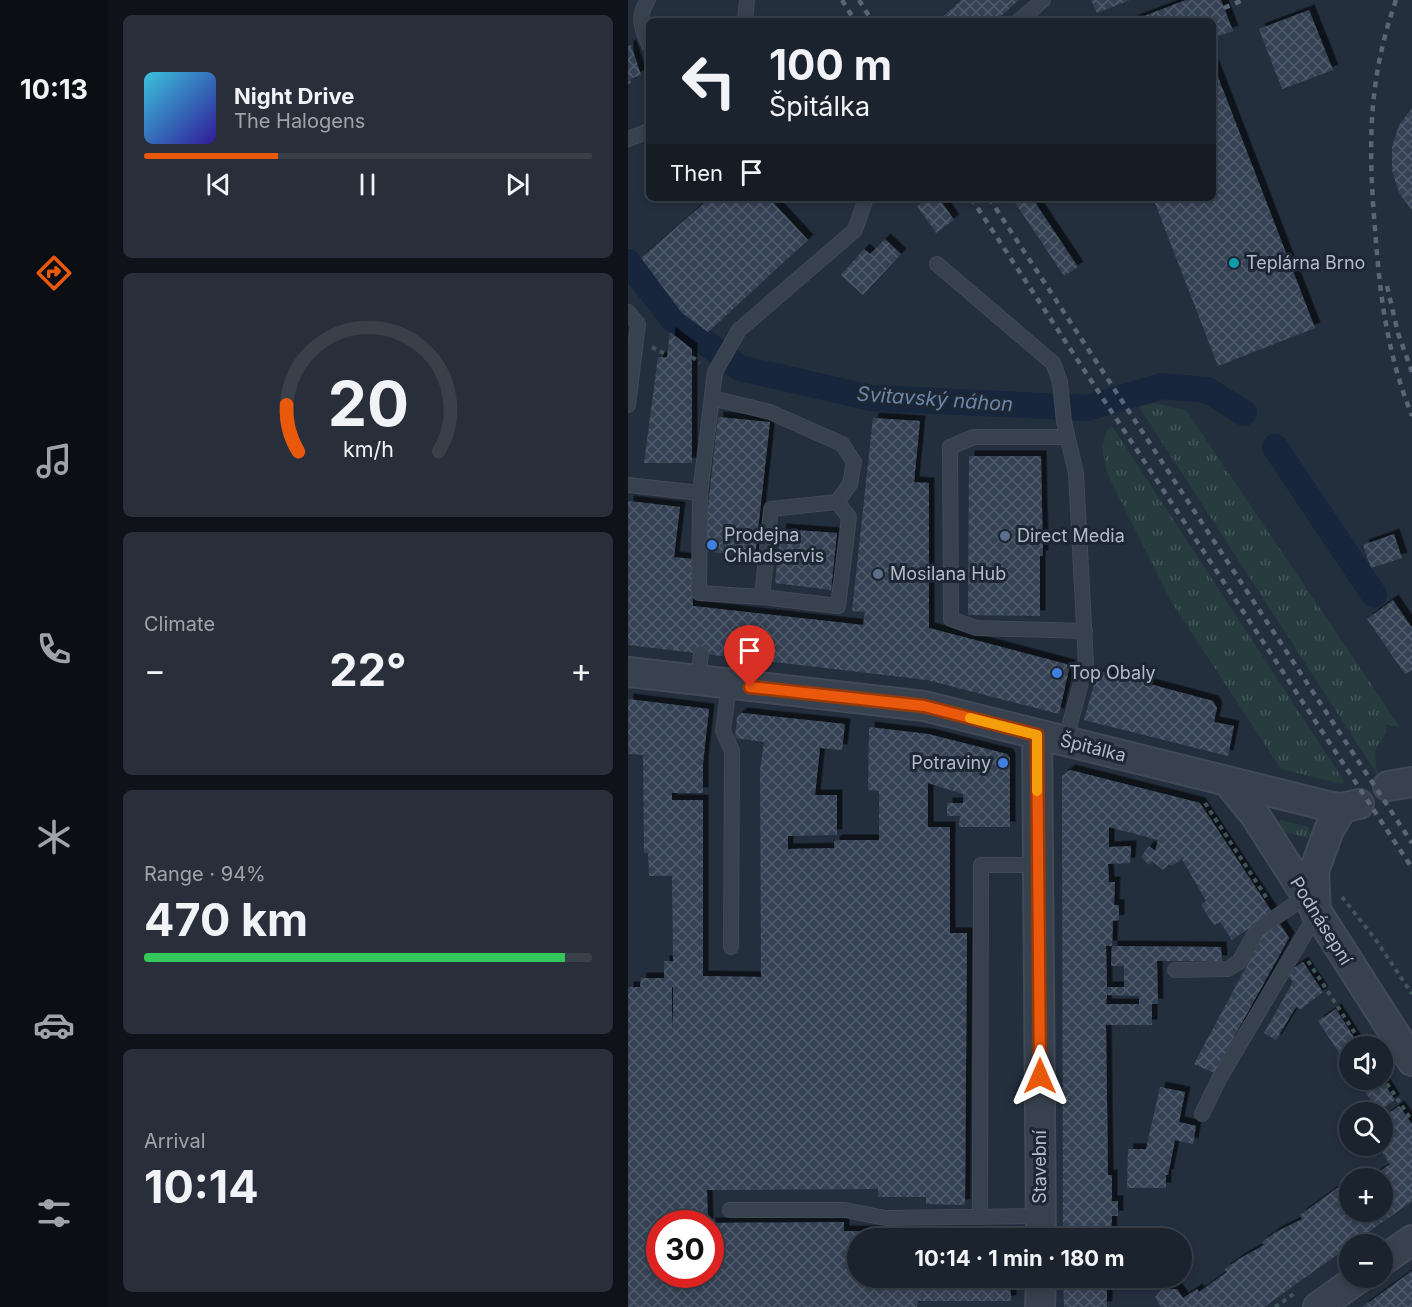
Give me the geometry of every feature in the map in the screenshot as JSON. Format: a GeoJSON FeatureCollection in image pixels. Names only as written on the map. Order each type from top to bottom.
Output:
{"type":"FeatureCollection","features":[{"type":"Feature","properties":{"kind":"street","name":"Špitálka"},"geometry":{"type":"LineString","coordinates":[[628,672],[699,667],[729,684],[924,706],[1228,782],[1351,806],[1329,830],[1314,871],[1312,899]]}},
{"type":"Feature","properties":{"kind":"street","name":"Stavební"},"geometry":{"type":"LineString","coordinates":[[1037,735],[1041,1227]]}},
{"type":"Feature","properties":{"kind":"street","name":"Podnásepní"},"geometry":{"type":"LineString","coordinates":[[1228,782],[1255,815],[1312,899],[1411,1061]]}},
{"type":"Feature","properties":{"kind":"street"},"geometry":{"type":"LineString","coordinates":[[1393,1253],[1411,1240]]}},
{"type":"Feature","properties":{"kind":"street"},"geometry":{"type":"LineString","coordinates":[[1040,1288],[1040,1307]]}},
{"type":"Feature","properties":{"kind":"street"},"geometry":{"type":"LineString","coordinates":[[1318,1307],[1345,1288]]}},
{"type":"Feature","properties":{"kind":"lane"},"geometry":{"type":"LineString","coordinates":[[646,38],[641,27],[640,14],[648,0]]}},
{"type":"Feature","properties":{"kind":"lane"},"geometry":{"type":"LineString","coordinates":[[745,18],[746,0]]}},
{"type":"Feature","properties":{"kind":"lane"},"geometry":{"type":"LineString","coordinates":[[1022,18],[1043,0]]}},
{"type":"Feature","properties":{"kind":"lane"},"geometry":{"type":"LineString","coordinates":[[628,139],[646,131]]}},
{"type":"Feature","properties":{"kind":"lane"},"geometry":{"type":"LineString","coordinates":[[837,502],[849,517],[838,606],[762,597],[705,600],[699,593],[700,493],[715,372],[739,330],[855,230],[865,201]]}},
{"type":"Feature","properties":{"kind":"lane"},"geometry":{"type":"LineString","coordinates":[[937,264],[1053,363],[1063,398],[1064,422],[1076,472],[1086,664],[1065,742]]}},
{"type":"Feature","properties":{"kind":"lane"},"geometry":{"type":"LineString","coordinates":[[628,312],[638,324],[628,405]]}},
{"type":"Feature","properties":{"kind":"lane"},"geometry":{"type":"LineString","coordinates":[[712,398],[770,412],[842,444],[854,462],[850,484],[837,502],[771,509],[762,597]]}},
{"type":"Feature","properties":{"kind":"lane"},"geometry":{"type":"LineString","coordinates":[[1067,437],[973,437],[950,447],[951,619],[976,628],[1085,631]]}},
{"type":"Feature","properties":{"kind":"lane"},"geometry":{"type":"LineString","coordinates":[[628,485],[700,493]]}},
{"type":"Feature","properties":{"kind":"lane"},"geometry":{"type":"LineString","coordinates":[[729,684],[723,730],[732,751],[731,947]]}},
{"type":"Feature","properties":{"kind":"lane"},"geometry":{"type":"LineString","coordinates":[[980,1216],[982,865],[1038,865]]}},
{"type":"Feature","properties":{"kind":"lane"},"geometry":{"type":"LineString","coordinates":[[1175,970],[1228,969],[1239,962],[1258,930],[1278,916],[1312,899]]}},
{"type":"Feature","properties":{"kind":"lane"},"geometry":{"type":"LineString","coordinates":[[1202,1114],[1219,1079],[1297,945],[1312,899]]}},
{"type":"Feature","properties":{"kind":"lane"},"geometry":{"type":"LineString","coordinates":[[730,1210],[845,1210],[885,1218],[980,1216],[1041,1227]]}},
{"type":"Feature","properties":{"kind":"path"},"geometry":{"type":"LineString","coordinates":[[1201,798],[1278,916]]}},
{"type":"Feature","properties":{"kind":"path"},"geometry":{"type":"LineString","coordinates":[[1312,899],[1338,893],[1354,911],[1411,994]]}},
{"type":"Feature","properties":{"kind":"path"},"geometry":{"type":"LineString","coordinates":[[1297,945],[1357,1036]]}},
{"type":"Feature","properties":{"kind":"path"},"geometry":{"type":"LineString","coordinates":[[1391,1090],[1411,1121]]}},
{"type":"Feature","properties":{"kind":"green space"},"geometry":{"type":"Polygon","coordinates":[[[1154,403],[1186,410],[1400,727],[1385,724],[1387,731],[1375,751],[1377,774],[1139,407],[1154,403]]]}},
{"type":"Feature","properties":{"kind":"green space"},"geometry":{"type":"Polygon","coordinates":[[[1112,426],[1344,781],[1342,784],[1281,769],[1172,603],[1107,473],[1102,446],[1107,431],[1112,426]]]}},
{"type":"Feature","properties":{"kind":"green space"},"geometry":{"type":"Polygon","coordinates":[[[1281,820],[1308,827],[1311,835],[1306,838],[1279,830],[1276,826],[1281,820]]]}},
{"type":"Feature","properties":{"kind":"building"},"geometry":{"type":"Polygon","coordinates":[[[961,0],[1019,0],[998,18],[941,18],[961,0]]]}},
{"type":"Feature","properties":{"kind":"building"},"geometry":{"type":"Polygon","coordinates":[[[1091,0],[1130,0],[1097,13],[1091,0]]]}},
{"type":"Feature","properties":{"kind":"building"},"geometry":{"type":"Polygon","coordinates":[[[1186,0],[1221,0],[1233,31],[1216,37],[1216,18],[1139,18],[1186,0]]]}},
{"type":"Feature","properties":{"kind":"building"},"geometry":{"type":"Polygon","coordinates":[[[1309,10],[1333,70],[1282,89],[1259,29],[1309,10]]]}},
{"type":"Feature","properties":{"kind":"building"},"geometry":{"type":"Polygon","coordinates":[[[631,45],[641,75],[630,79],[631,83],[628,84],[628,46],[631,45]]]}},
{"type":"Feature","properties":{"kind":"building","name":"Teplárna Brno"},"geometry":{"type":"Polygon","coordinates":[[[1216,72],[1315,328],[1218,366],[1154,201],[1216,201],[1216,72]]]}},
{"type":"Feature","properties":{"kind":"building"},"geometry":{"type":"Polygon","coordinates":[[[1412,108],[1412,210],[1399,193],[1392,170],[1392,147],[1399,125],[1412,108]]]}},
{"type":"Feature","properties":{"kind":"building"},"geometry":{"type":"Polygon","coordinates":[[[707,201],[772,201],[808,240],[708,332],[682,313],[641,258],[707,201]]]}},
{"type":"Feature","properties":{"kind":"building"},"geometry":{"type":"Polygon","coordinates":[[[924,201],[941,201],[954,220],[936,233],[917,206],[924,201]]]}},
{"type":"Feature","properties":{"kind":"building"},"geometry":{"type":"Polygon","coordinates":[[[1014,201],[1034,201],[1078,267],[1064,276],[1014,201]]]}},
{"type":"Feature","properties":{"kind":"building"},"geometry":{"type":"Polygon","coordinates":[[[885,239],[901,254],[863,295],[841,275],[864,249],[870,254],[885,239]]]}},
{"type":"Feature","properties":{"kind":"building"},"geometry":{"type":"Polygon","coordinates":[[[670,332],[692,349],[692,463],[644,463],[658,357],[667,357],[670,332]]]}},
{"type":"Feature","properties":{"kind":"building"},"geometry":{"type":"Polygon","coordinates":[[[718,417],[770,422],[755,557],[703,551],[718,417]]]}},
{"type":"Feature","properties":{"kind":"building"},"geometry":{"type":"Polygon","coordinates":[[[873,418],[920,421],[914,482],[929,483],[929,628],[1070,665],[1059,714],[927,680],[628,645],[628,501],[680,507],[674,557],[692,559],[693,606],[863,625],[865,612],[852,611],[873,418]]]}},
{"type":"Feature","properties":{"kind":"building","name":"Direct Media"},"geometry":{"type":"Polygon","coordinates":[[[969,456],[1041,456],[1043,556],[1040,556],[1040,616],[968,615],[969,456]]]}},
{"type":"Feature","properties":{"kind":"building"},"geometry":{"type":"Polygon","coordinates":[[[781,529],[837,533],[831,590],[775,583],[781,529]]]}},
{"type":"Feature","properties":{"kind":"building"},"geometry":{"type":"Polygon","coordinates":[[[1394,534],[1402,558],[1371,568],[1363,545],[1394,534]]]}},
{"type":"Feature","properties":{"kind":"building"},"geometry":{"type":"Polygon","coordinates":[[[1393,600],[1412,628],[1412,670],[1405,674],[1367,619],[1393,600]]]}},
{"type":"Feature","properties":{"kind":"building"},"geometry":{"type":"Polygon","coordinates":[[[1101,671],[1213,701],[1217,708],[1214,722],[1234,726],[1228,756],[1084,720],[1096,677],[1101,671]]]}},
{"type":"Feature","properties":{"kind":"building"},"geometry":{"type":"Polygon","coordinates":[[[628,699],[709,709],[703,763],[703,793],[672,793],[672,800],[703,800],[703,976],[761,977],[760,770],[764,742],[735,738],[737,717],[742,713],[845,724],[842,750],[820,748],[815,795],[837,795],[837,835],[788,836],[788,849],[834,848],[834,842],[837,840],[879,840],[879,791],[868,790],[869,727],[928,734],[1007,754],[1010,758],[1010,827],[959,827],[960,816],[947,816],[947,803],[963,803],[963,794],[928,783],[928,827],[950,827],[950,933],[967,933],[965,1205],[926,1204],[926,1197],[878,1197],[878,1189],[707,1190],[708,1210],[646,1210],[646,1288],[724,1288],[724,1223],[844,1222],[844,1231],[847,1231],[847,1288],[1010,1288],[1011,1301],[918,1301],[917,1307],[628,1307],[628,987],[640,987],[641,978],[664,978],[664,961],[673,961],[672,876],[649,876],[648,853],[644,853],[643,755],[628,754],[628,699]],[[672,987],[672,1012],[673,1032],[673,987],[672,987]]]}},
{"type":"Feature","properties":{"kind":"building"},"geometry":{"type":"Polygon","coordinates":[[[1070,770],[1200,803],[1272,912],[1232,940],[1220,922],[1214,925],[1201,905],[1206,901],[1182,859],[1172,866],[1169,864],[1163,870],[1152,861],[1149,865],[1141,857],[1149,846],[1155,851],[1158,840],[1109,827],[1109,847],[1131,846],[1130,863],[1108,864],[1109,882],[1115,882],[1114,905],[1119,905],[1119,920],[1113,921],[1112,946],[1221,947],[1222,961],[1157,961],[1158,1004],[1152,1004],[1152,1025],[1106,1025],[1108,1175],[1112,1175],[1112,1201],[1118,1201],[1118,1216],[1112,1216],[1111,1228],[1063,1228],[1062,776],[1070,770]],[[1106,946],[1107,987],[1124,987],[1124,966],[1111,966],[1112,946],[1106,946]],[[1107,995],[1106,1004],[1139,1004],[1139,996],[1107,995]]]}},
{"type":"Feature","properties":{"kind":"building"},"geometry":{"type":"Polygon","coordinates":[[[1278,921],[1289,938],[1214,1073],[1194,1064],[1266,930],[1278,921]]]}},
{"type":"Feature","properties":{"kind":"building"},"geometry":{"type":"Polygon","coordinates":[[[1303,962],[1323,992],[1301,1009],[1296,1007],[1276,1040],[1264,1033],[1293,982],[1286,973],[1303,962]]]}},
{"type":"Feature","properties":{"kind":"building"},"geometry":{"type":"Polygon","coordinates":[[[1336,1009],[1353,1036],[1339,1036],[1339,1052],[1318,1021],[1336,1009]]]}},
{"type":"Feature","properties":{"kind":"building"},"geometry":{"type":"Polygon","coordinates":[[[1160,1087],[1185,1092],[1179,1122],[1196,1126],[1193,1144],[1175,1140],[1168,1175],[1166,1175],[1166,1188],[1127,1188],[1128,1149],[1146,1149],[1160,1087]]]}},
{"type":"Feature","properties":{"kind":"building"},"geometry":{"type":"Polygon","coordinates":[[[1364,1090],[1388,1090],[1395,1100],[1392,1102],[1372,1102],[1364,1090]]]}},
{"type":"Feature","properties":{"kind":"building"},"geometry":{"type":"Polygon","coordinates":[[[1399,1106],[1412,1124],[1412,1201],[1393,1215],[1393,1168],[1384,1168],[1390,1164],[1385,1156],[1393,1156],[1393,1133],[1396,1131],[1393,1127],[1393,1110],[1399,1106]]]}},
{"type":"Feature","properties":{"kind":"building"},"geometry":{"type":"Polygon","coordinates":[[[1339,1187],[1339,1222],[1383,1222],[1366,1234],[1339,1234],[1339,1253],[1264,1307],[1161,1307],[1155,1297],[1162,1289],[1177,1289],[1183,1298],[1197,1289],[1199,1292],[1227,1272],[1225,1269],[1264,1245],[1262,1242],[1276,1232],[1302,1219],[1300,1215],[1339,1187]]]}},
{"type":"Feature","properties":{"kind":"building"},"geometry":{"type":"Polygon","coordinates":[[[1412,1271],[1412,1307],[1362,1307],[1389,1288],[1393,1288],[1393,1285],[1412,1271]]]}},
{"type":"Feature","properties":{"kind":"building"},"geometry":{"type":"Polygon","coordinates":[[[1063,1288],[1112,1288],[1112,1290],[1107,1290],[1107,1307],[1064,1307],[1063,1288]]]}},
{"type":"Feature","properties":{"kind":"waterway","name":"Svitavský náhon"},"geometry":{"type":"LineString","coordinates":[[628,262],[673,319],[740,368],[871,398],[1087,408],[1162,386],[1207,390],[1244,413]]}},
{"type":"Feature","properties":{"kind":"waterway","name":"Svitavský náhon"},"geometry":{"type":"LineString","coordinates":[[1275,447],[1374,595]]}},
{"type":"Feature","properties":{"kind":"railway"},"geometry":{"type":"LineString","coordinates":[[842,0],[853,18]]}},
{"type":"Feature","properties":{"kind":"railway"},"geometry":{"type":"LineString","coordinates":[[859,0],[870,18]]}},
{"type":"Feature","properties":{"kind":"railway"},"geometry":{"type":"LineString","coordinates":[[1224,8],[1243,0]]}},
{"type":"Feature","properties":{"kind":"railway"},"geometry":{"type":"LineString","coordinates":[[1396,0],[1387,29],[1375,86],[1371,169],[1382,301],[1396,370],[1412,416]]}},
{"type":"Feature","properties":{"kind":"railway"},"geometry":{"type":"LineString","coordinates":[[973,201],[1412,868]]}},
{"type":"Feature","properties":{"kind":"railway"},"geometry":{"type":"LineString","coordinates":[[991,201],[1412,843]]}},
{"type":"Feature","properties":{"kind":"railway"},"geometry":{"type":"LineString","coordinates":[[1387,286],[1398,333],[1412,372]]}},
{"type":"Feature","properties":{"kind":"slow traffic"},"geometry":{"type":"LineString","coordinates":[[970,718],[1037,735],[1037,791]]}},
{"type":"Feature","properties":{"kind":"place","name":"Teplárna Brno"},"geometry":{"type":"Point","coordinates":[1234,263]}},
{"type":"Feature","properties":{"kind":"place","name":"Direct Media"},"geometry":{"type":"Point","coordinates":[1005,536]}},
{"type":"Feature","properties":{"kind":"place","name":"Prodejna Chladservis"},"geometry":{"type":"Point","coordinates":[712,545]}},
{"type":"Feature","properties":{"kind":"place","name":"Mosilana Hub"},"geometry":{"type":"Point","coordinates":[878,574]}},
{"type":"Feature","properties":{"kind":"place","name":"Top Obaly"},"geometry":{"type":"Point","coordinates":[1057,673]}},
{"type":"Feature","properties":{"kind":"place","name":"Potraviny"},"geometry":{"type":"Point","coordinates":[1003,763]}},
{"type":"Feature","properties":{"kind":"route"},"geometry":{"type":"LineString","coordinates":[[750,687],[924,706],[1037,735],[1040,1076]]}}]}
